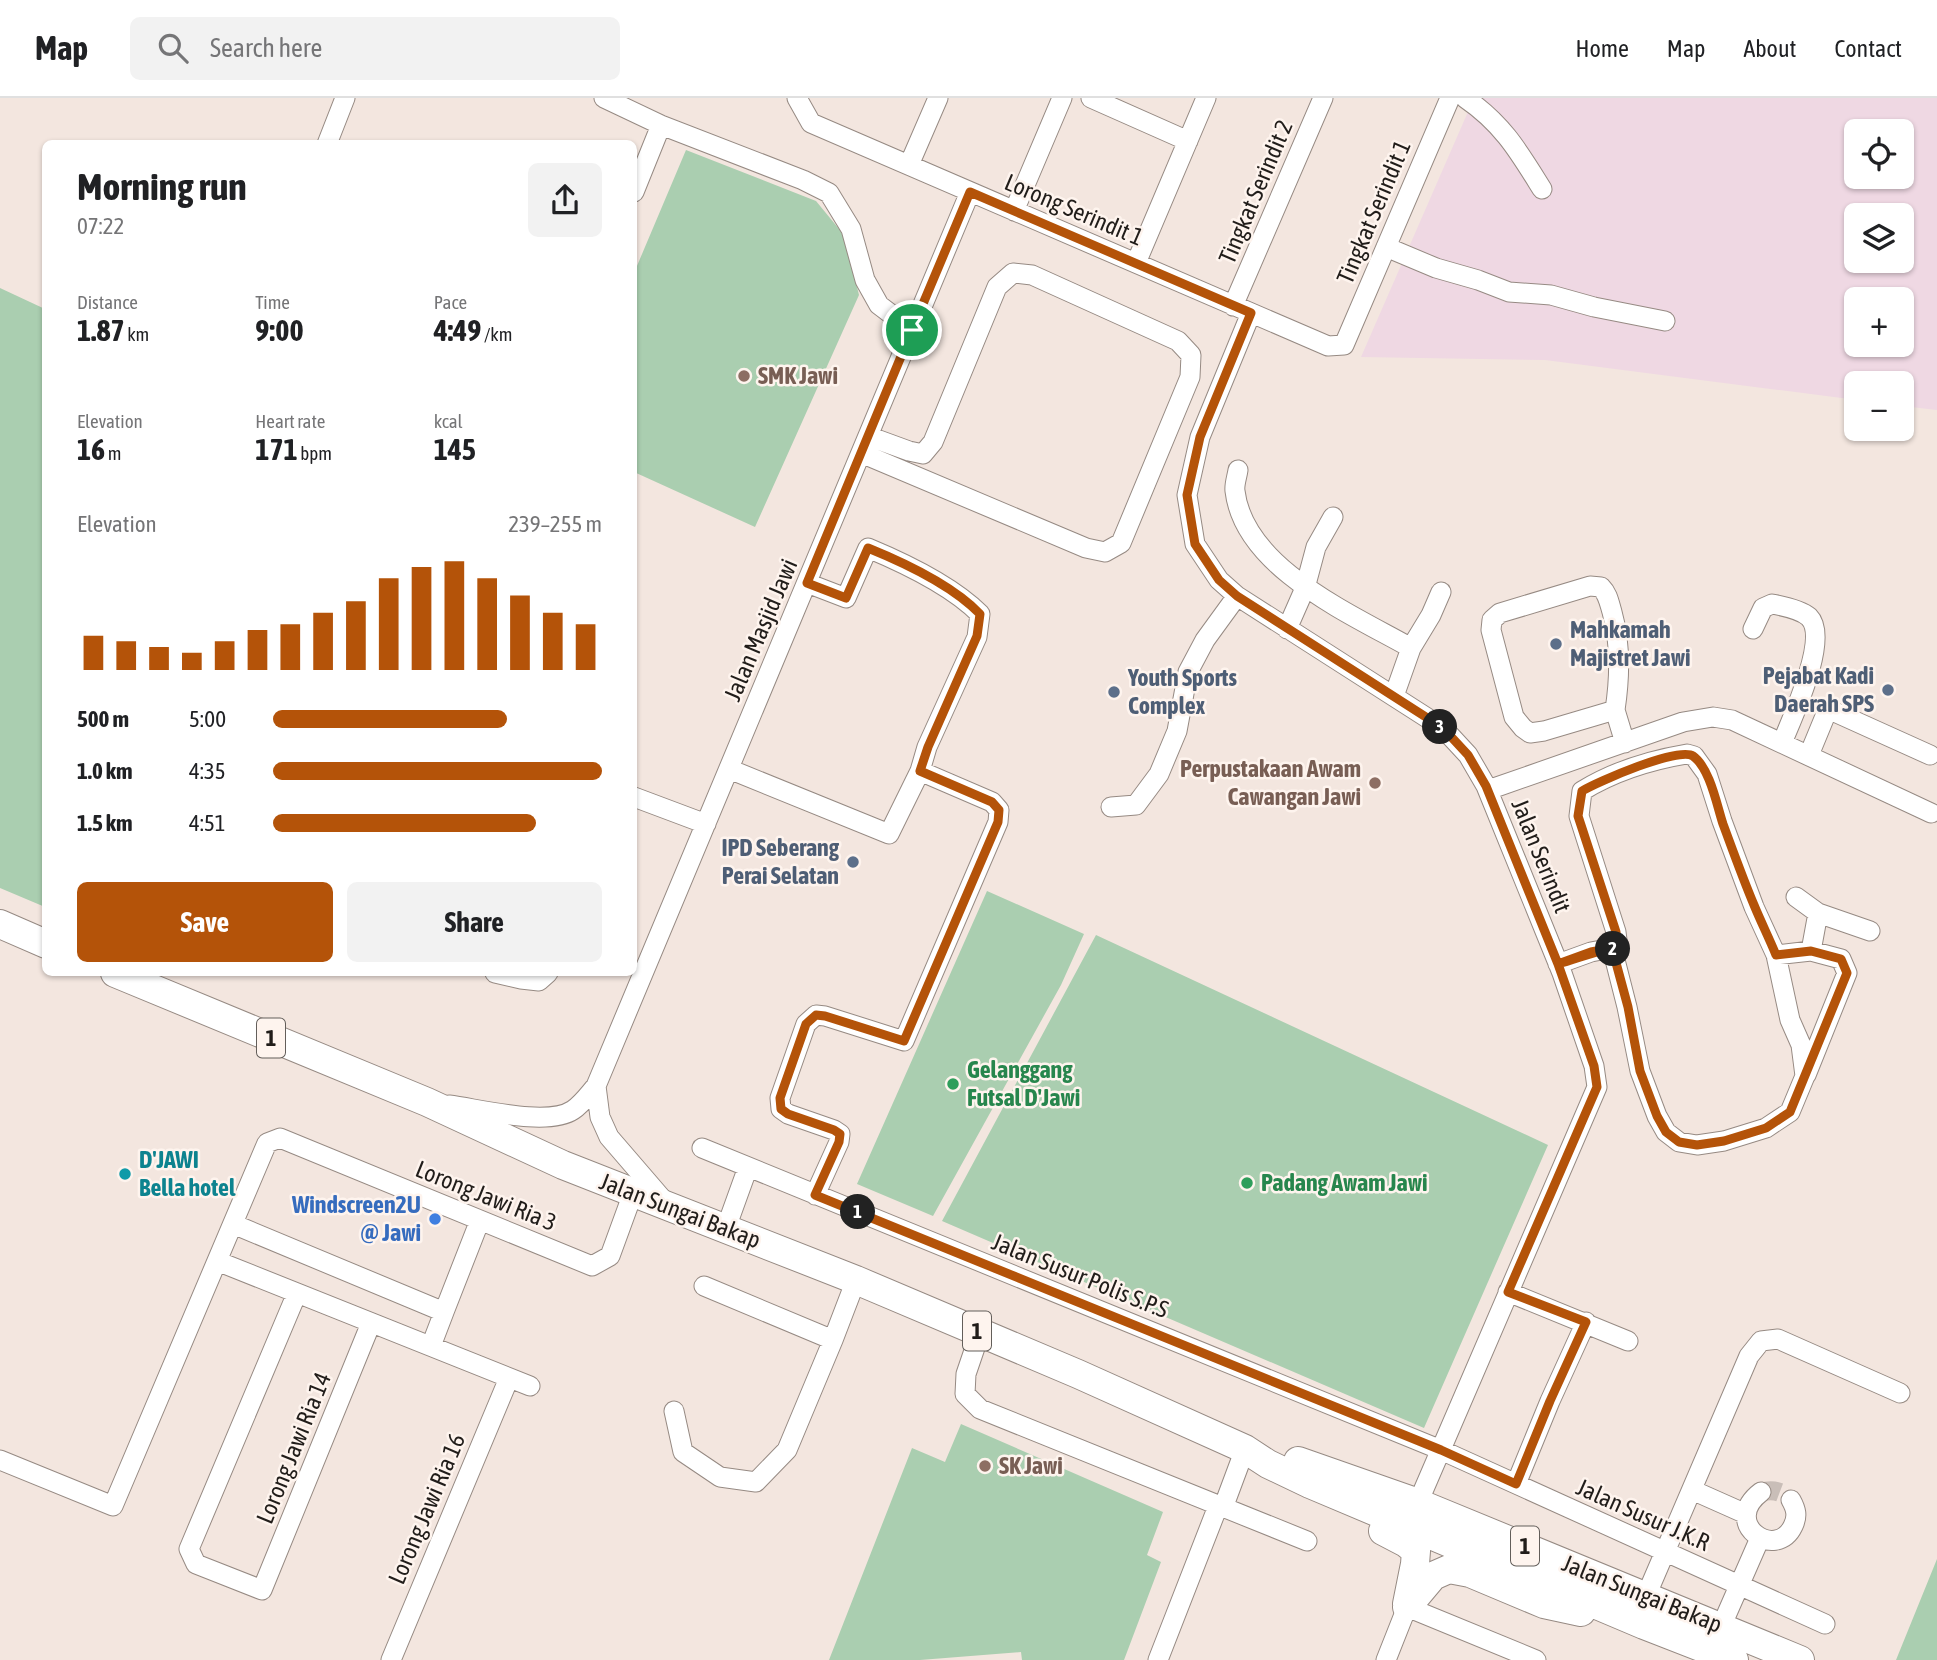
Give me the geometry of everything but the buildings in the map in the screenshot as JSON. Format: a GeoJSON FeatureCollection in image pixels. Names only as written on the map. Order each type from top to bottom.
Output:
{"type":"FeatureCollection","features":[{"type":"Feature","properties":{"kind":"highway"},"geometry":{"type":"LineString","coordinates":[[0,924],[42,942]]}},
{"type":"Feature","properties":{"kind":"highway","name":"Jalan Sungai Bakap"},"geometry":{"type":"LineString","coordinates":[[122,976],[427,1102],[563,1165],[856,1280],[1079,1374],[1245,1449],[1268,1464],[1310,1484],[1413,1514],[1646,1596],[1800,1660]]}},
{"type":"Feature","properties":{"kind":"highway","name":"Jalan Sungai Bakap"},"geometry":{"type":"LineString","coordinates":[[1245,1449],[1270,1451],[1413,1514],[1644,1625],[1734,1660]]}},
{"type":"Feature","properties":{"kind":"highway"},"geometry":{"type":"LineString","coordinates":[[1310,1484],[1331,1503],[1406,1543],[1416,1552],[1407,1607]]}},
{"type":"Feature","properties":{"kind":"highway"},"geometry":{"type":"LineString","coordinates":[[1407,1607],[1433,1576],[1450,1569],[1470,1573],[1544,1604],[1644,1625]]}},
{"type":"Feature","properties":{"kind":"street"},"geometry":{"type":"LineString","coordinates":[[329,140],[345,98]]}},
{"type":"Feature","properties":{"kind":"street"},"geometry":{"type":"LineString","coordinates":[[604,98],[661,125],[803,180],[829,193],[851,229],[865,280],[879,305],[912,330]]}},
{"type":"Feature","properties":{"kind":"street","name":"Lorong Serindit 1"},"geometry":{"type":"LineString","coordinates":[[797,98],[811,122],[1328,346],[1344,345]]}},
{"type":"Feature","properties":{"kind":"street"},"geometry":{"type":"LineString","coordinates":[[909,165],[938,98]]}},
{"type":"Feature","properties":{"kind":"street"},"geometry":{"type":"LineString","coordinates":[[1014,211],[1062,98]]}},
{"type":"Feature","properties":{"kind":"street"},"geometry":{"type":"LineString","coordinates":[[1091,98],[1188,141]]}},
{"type":"Feature","properties":{"kind":"street"},"geometry":{"type":"LineString","coordinates":[[1136,263],[1206,98]]}},
{"type":"Feature","properties":{"kind":"street","name":"Tingkat Serindit 2"},"geometry":{"type":"LineString","coordinates":[[1242,309],[1324,98]]}},
{"type":"Feature","properties":{"kind":"street","name":"Tingkat Serindit 1"},"geometry":{"type":"LineString","coordinates":[[1344,345],[1450,98]]}},
{"type":"Feature","properties":{"kind":"street"},"geometry":{"type":"LineString","coordinates":[[1465,98],[1497,123],[1514,144],[1542,190]]}},
{"type":"Feature","properties":{"kind":"street"},"geometry":{"type":"LineString","coordinates":[[637,185],[661,125]]}},
{"type":"Feature","properties":{"kind":"street","name":"Jalan Masjid Jawi"},"geometry":{"type":"LineString","coordinates":[[639,967],[706,824],[970,192]]}},
{"type":"Feature","properties":{"kind":"street"},"geometry":{"type":"LineString","coordinates":[[1386,247],[1436,268],[1509,292],[1550,295],[1665,321]]}},
{"type":"Feature","properties":{"kind":"street"},"geometry":{"type":"LineString","coordinates":[[1013,272],[1032,275],[1178,341],[1191,355],[1190,377],[1121,543],[1105,552],[1086,548],[864,444],[923,454],[933,442],[997,287],[1013,272]]}},
{"type":"Feature","properties":{"kind":"street","name":"Jalan Serindit"},"geometry":{"type":"LineString","coordinates":[[1242,309],[1200,437],[1187,495],[1195,544],[1219,580],[1237,596],[1443,728],[1468,755],[1488,790],[1558,964],[1594,1066],[1597,1087],[1413,1514]]}},
{"type":"Feature","properties":{"kind":"street"},"geometry":{"type":"LineString","coordinates":[[1238,470],[1234,488],[1238,508],[1253,539],[1305,588],[1411,648]]}},
{"type":"Feature","properties":{"kind":"street"},"geometry":{"type":"LineString","coordinates":[[1287,629],[1305,588],[1316,547],[1333,517]]}},
{"type":"Feature","properties":{"kind":"street"},"geometry":{"type":"LineString","coordinates":[[729,769],[889,834],[920,771],[977,636],[980,614],[968,602],[900,561],[868,548],[846,598],[807,583]]}},
{"type":"Feature","properties":{"kind":"street"},"geometry":{"type":"LineString","coordinates":[[1615,710],[1544,731],[1530,733],[1523,728],[1514,717],[1491,630],[1492,620],[1500,613],[1590,586],[1601,587],[1607,595],[1616,627],[1619,657],[1615,710],[1625,743]]}},
{"type":"Feature","properties":{"kind":"street"},"geometry":{"type":"LineString","coordinates":[[1394,695],[1411,648],[1432,615],[1441,592]]}},
{"type":"Feature","properties":{"kind":"street"},"geometry":{"type":"LineString","coordinates":[[1111,807],[1136,805],[1158,774],[1177,731],[1188,672],[1205,640],[1237,596]]}},
{"type":"Feature","properties":{"kind":"street"},"geometry":{"type":"LineString","coordinates":[[1753,629],[1763,608],[1772,604],[1806,615],[1815,627],[1811,670],[1782,743]]}},
{"type":"Feature","properties":{"kind":"street"},"geometry":{"type":"LineString","coordinates":[[1809,755],[1828,709],[1930,755]]}},
{"type":"Feature","properties":{"kind":"street"},"geometry":{"type":"LineString","coordinates":[[1488,790],[1683,722],[1713,717],[1731,720],[1931,813]]}},
{"type":"Feature","properties":{"kind":"street"},"geometry":{"type":"LineString","coordinates":[[1776,955],[1811,951],[1841,959],[1847,973],[1805,1076],[1790,1112],[1766,1128],[1724,1141],[1697,1145],[1679,1142],[1666,1132],[1657,1116],[1640,1071],[1628,1007],[1612,948],[1617,940],[1616,932],[1578,816],[1582,791],[1597,782],[1671,756],[1693,756],[1707,774],[1754,906],[1776,955],[1790,1020],[1801,1045],[1805,1076]]}},
{"type":"Feature","properties":{"kind":"street"},"geometry":{"type":"LineString","coordinates":[[815,1195],[839,1142],[840,1134],[788,1114],[781,1109],[780,1098],[806,1024],[816,1015],[825,1016],[904,1041],[998,822],[999,810],[992,802],[920,771]]}},
{"type":"Feature","properties":{"kind":"street"},"geometry":{"type":"LineString","coordinates":[[637,798],[706,824]]}},
{"type":"Feature","properties":{"kind":"street"},"geometry":{"type":"LineString","coordinates":[[1796,897],[1818,913],[1870,931]]}},
{"type":"Feature","properties":{"kind":"street"},"geometry":{"type":"LineString","coordinates":[[1811,951],[1818,913]]}},
{"type":"Feature","properties":{"kind":"street"},"geometry":{"type":"LineString","coordinates":[[1558,964],[1591,952],[1612,948]]}},
{"type":"Feature","properties":{"kind":"street"},"geometry":{"type":"LineString","coordinates":[[508,976],[539,981],[545,976]]}},
{"type":"Feature","properties":{"kind":"street","name":"Jalan Masjid Jawi"},"geometry":{"type":"LineString","coordinates":[[427,1102],[536,1118],[558,1117],[573,1110],[596,1086],[636,976]]}},
{"type":"Feature","properties":{"kind":"street"},"geometry":{"type":"LineString","coordinates":[[596,1086],[600,1117],[609,1137],[668,1205]]}},
{"type":"Feature","properties":{"kind":"street","name":"Lorong Jawi Ria 3"},"geometry":{"type":"LineString","coordinates":[[233,1224],[267,1143],[280,1139],[592,1266],[610,1256],[633,1193]]}},
{"type":"Feature","properties":{"kind":"street","name":"Jalan Susur Polis S.P.S"},"geometry":{"type":"LineString","coordinates":[[702,1148],[1441,1450]]}},
{"type":"Feature","properties":{"kind":"street"},"geometry":{"type":"LineString","coordinates":[[726,1228],[748,1167]]}},
{"type":"Feature","properties":{"kind":"street"},"geometry":{"type":"LineString","coordinates":[[430,1346],[480,1220]]}},
{"type":"Feature","properties":{"kind":"street"},"geometry":{"type":"LineString","coordinates":[[0,1460],[113,1506],[233,1224],[444,1312]]}},
{"type":"Feature","properties":{"kind":"street"},"geometry":{"type":"LineString","coordinates":[[217,1261],[530,1386]]}},
{"type":"Feature","properties":{"kind":"street"},"geometry":{"type":"LineString","coordinates":[[674,1411],[683,1452],[720,1477],[756,1482],[787,1450],[856,1280]]}},
{"type":"Feature","properties":{"kind":"street"},"geometry":{"type":"LineString","coordinates":[[704,1286],[833,1340]]}},
{"type":"Feature","properties":{"kind":"street"},"geometry":{"type":"LineString","coordinates":[[1508,1292],[1628,1341]]}},
{"type":"Feature","properties":{"kind":"street","name":"Lorong Jawi Ria 14"},"geometry":{"type":"LineString","coordinates":[[297,1293],[189,1549],[196,1564],[262,1590],[371,1323]]}},
{"type":"Feature","properties":{"kind":"street"},"geometry":{"type":"LineString","coordinates":[[1516,1484],[1586,1322]]}},
{"type":"Feature","properties":{"kind":"street"},"geometry":{"type":"LineString","coordinates":[[981,1333],[966,1374],[965,1394],[981,1409],[1307,1541]]}},
{"type":"Feature","properties":{"kind":"street"},"geometry":{"type":"LineString","coordinates":[[1646,1596],[1749,1356],[1760,1341],[1777,1339],[1900,1394]]}},
{"type":"Feature","properties":{"kind":"street","name":"Lorong Jawi Ria 16"},"geometry":{"type":"LineString","coordinates":[[391,1660],[509,1378]]}},
{"type":"Feature","properties":{"kind":"street"},"geometry":{"type":"LineString","coordinates":[[1158,1660],[1245,1449]]}},
{"type":"Feature","properties":{"kind":"street","name":"Jalan Susur J.K.R"},"geometry":{"type":"LineString","coordinates":[[1441,1450],[1825,1624]]}},
{"type":"Feature","properties":{"kind":"street"},"geometry":{"type":"LineString","coordinates":[[1692,1490],[1746,1514]]}},
{"type":"Feature","properties":{"kind":"street"},"geometry":{"type":"LineString","coordinates":[[1761,1492],[1752,1499],[1746,1520],[1751,1531],[1760,1538],[1771,1541],[1782,1539],[1791,1532],[1796,1521],[1796,1510],[1791,1500]]}},
{"type":"Feature","properties":{"kind":"street"},"geometry":{"type":"LineString","coordinates":[[1721,1628],[1760,1538]]}},
{"type":"Feature","properties":{"kind":"street"},"geometry":{"type":"LineString","coordinates":[[1385,1660],[1407,1607],[1536,1660]]}},
{"type":"Feature","properties":{"kind":"shaded area"},"geometry":{"type":"Polygon","coordinates":[[[1474,98],[1937,98],[1937,410],[1914,407],[1914,371],[1844,371],[1844,398],[1545,360],[1361,357],[1474,98]]]}},
{"type":"Feature","properties":{"kind":"green space"},"geometry":{"type":"Polygon","coordinates":[[[686,150],[816,201],[844,235],[859,295],[755,527],[637,473],[637,266],[686,150]]]}},
{"type":"Feature","properties":{"kind":"green space"},"geometry":{"type":"Polygon","coordinates":[[[0,288],[42,308],[42,906],[0,888],[0,288]]]}},
{"type":"Feature","properties":{"kind":"green space","name":"Gelanggang Futsal D'Jawi"},"geometry":{"type":"Polygon","coordinates":[[[987,891],[1084,934],[1061,985],[933,1216],[857,1184],[987,891]]]}},
{"type":"Feature","properties":{"kind":"green space","name":"Padang Awam Jawi"},"geometry":{"type":"Polygon","coordinates":[[[1096,935],[1548,1145],[1424,1428],[942,1221],[1096,935]]]}},
{"type":"Feature","properties":{"kind":"green space","name":"SK Jawi"},"geometry":{"type":"Polygon","coordinates":[[[961,1424],[1163,1512],[1147,1555],[1161,1562],[1124,1660],[1022,1660],[1021,1652],[920,1660],[829,1660],[912,1448],[945,1462],[961,1424]]]}},
{"type":"Feature","properties":{"kind":"green space"},"geometry":{"type":"Polygon","coordinates":[[[1937,1559],[1937,1660],[1896,1660],[1937,1559]]]}},
{"type":"Feature","properties":{"kind":"tunnel"},"geometry":{"type":"LineString","coordinates":[[1761,1492],[1777,1492],[1791,1500]]}},
{"type":"Feature","properties":{"kind":"place","name":"SMK Jawi"},"geometry":{"type":"Point","coordinates":[744,376]}},
{"type":"Feature","properties":{"kind":"place","name":"Mahkamah Majistret Jawi"},"geometry":{"type":"Point","coordinates":[1556,644]}},
{"type":"Feature","properties":{"kind":"place","name":"Pejabat Kadi Daerah SPS"},"geometry":{"type":"Point","coordinates":[1888,690]}},
{"type":"Feature","properties":{"kind":"place","name":"Youth Sports Complex"},"geometry":{"type":"Point","coordinates":[1114,692]}},
{"type":"Feature","properties":{"kind":"place","name":"Perpustakaan Awam Cawangan Jawi"},"geometry":{"type":"Point","coordinates":[1375,783]}},
{"type":"Feature","properties":{"kind":"place","name":"IPD Seberang Perai Selatan"},"geometry":{"type":"Point","coordinates":[853,862]}},
{"type":"Feature","properties":{"kind":"place","name":"Gelanggang Futsal D'Jawi"},"geometry":{"type":"Point","coordinates":[953,1084]}},
{"type":"Feature","properties":{"kind":"place","name":"D'JAWI Bella hotel"},"geometry":{"type":"Point","coordinates":[125,1174]}},
{"type":"Feature","properties":{"kind":"place","name":"Padang Awam Jawi"},"geometry":{"type":"Point","coordinates":[1247,1183]}},
{"type":"Feature","properties":{"kind":"place","name":"Windscreen2U @ Jawi"},"geometry":{"type":"Point","coordinates":[435,1219]}},
{"type":"Feature","properties":{"kind":"place","name":"SK Jawi"},"geometry":{"type":"Point","coordinates":[985,1466]}},
{"type":"Feature","properties":{"kind":"route"},"geometry":{"type":"LineString","coordinates":[[912,330],[807,583],[846,598],[868,548],[900,561],[968,602],[980,614],[977,636],[920,771],[992,802],[999,810],[998,822],[904,1041],[825,1016],[816,1015],[806,1024],[780,1098],[781,1109],[788,1114],[840,1134],[839,1142],[815,1195],[1441,1450],[1516,1484],[1586,1322],[1508,1292],[1597,1087],[1594,1066],[1558,964],[1591,952],[1612,948],[1628,1007],[1640,1071],[1657,1116],[1666,1132],[1679,1142],[1697,1145],[1724,1141],[1766,1128],[1790,1112],[1842,988],[1847,973],[1841,959],[1811,951],[1776,955],[1754,906],[1707,774],[1693,756],[1687,754],[1671,756],[1625,771],[1582,791],[1578,816],[1617,940],[1612,948],[1591,952],[1573,960],[1558,964],[1488,790],[1468,755],[1443,728],[1237,596],[1219,580],[1195,544],[1187,495],[1200,437],[1251,313],[970,192],[912,330]]}}]}
